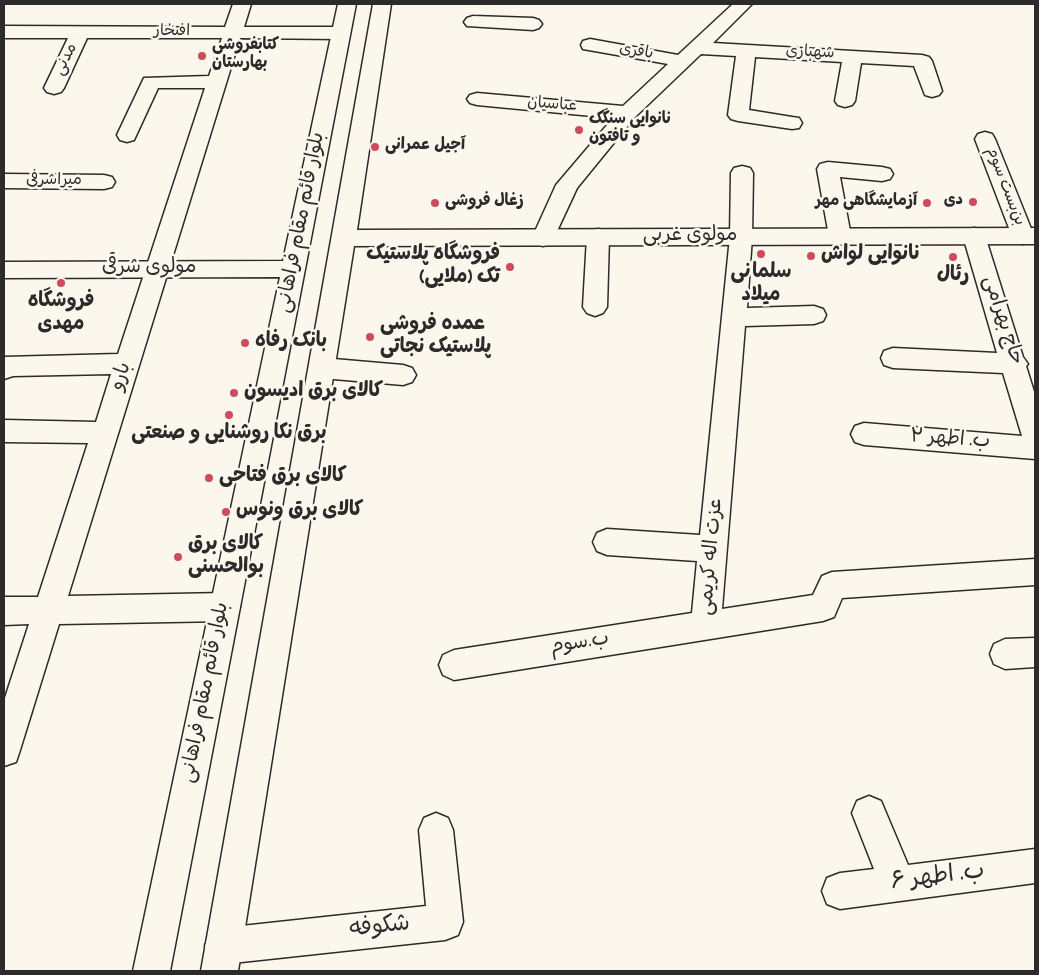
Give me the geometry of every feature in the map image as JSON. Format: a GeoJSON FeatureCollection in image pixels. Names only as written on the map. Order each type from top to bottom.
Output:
{"type":"FeatureCollection","features":[{"type":"Feature","properties":{"kind":"street","name":"بارو"},"geometry":{"type":"LineString","coordinates":[[4,750],[242,4]]}},
{"type":"Feature","properties":{"kind":"street","name":"بلوار قائم مقام فراهانی"},"geometry":{"type":"LineString","coordinates":[[151,971],[347,4]]}},
{"type":"Feature","properties":{"kind":"street","name":"بلوار قائم مقام فراهانی"},"geometry":{"type":"LineString","coordinates":[[221,959],[382,4]]}},
{"type":"Feature","properties":{"kind":"street"},"geometry":{"type":"LineString","coordinates":[[498,23],[501,4]]}},
{"type":"Feature","properties":{"kind":"street"},"geometry":{"type":"LineString","coordinates":[[543,238],[566,185],[628,113],[743,4]]}},
{"type":"Feature","properties":{"kind":"street"},"geometry":{"type":"LineString","coordinates":[[473,22],[533,24]]}},
{"type":"Feature","properties":{"kind":"street","name":"افتخار"},"geometry":{"type":"LineString","coordinates":[[4,32],[341,33]]}},
{"type":"Feature","properties":{"kind":"street","name":"مدنی"},"geometry":{"type":"LineString","coordinates":[[54,88],[80,33]]}},
{"type":"Feature","properties":{"kind":"street","name":"باقری"},"geometry":{"type":"LineString","coordinates":[[590,45],[682,61]]}},
{"type":"Feature","properties":{"kind":"street","name":"شهبازی"},"geometry":{"type":"LineString","coordinates":[[698,48],[922,61],[932,90]]}},
{"type":"Feature","properties":{"kind":"street"},"geometry":{"type":"LineString","coordinates":[[746,50],[738,115],[792,123]]}},
{"type":"Feature","properties":{"kind":"street"},"geometry":{"type":"LineString","coordinates":[[845,101],[852,57]]}},
{"type":"Feature","properties":{"kind":"street"},"geometry":{"type":"LineString","coordinates":[[127,135],[152,82],[217,82]]}},
{"type":"Feature","properties":{"kind":"street","name":"عباسیان"},"geometry":{"type":"LineString","coordinates":[[477,99],[628,113]]}},
{"type":"Feature","properties":{"kind":"street","name":"بن‌بست سوم"},"geometry":{"type":"LineString","coordinates":[[985,139],[1029,236]]}},
{"type":"Feature","properties":{"kind":"street"},"geometry":{"type":"LineString","coordinates":[[840,236],[828,168],[882,174]]}},
{"type":"Feature","properties":{"kind":"street","name":"عزت اله کریمی"},"geometry":{"type":"LineString","coordinates":[[742,173],[741,237],[706,625],[823,607],[832,585],[1035,572]]}},
{"type":"Feature","properties":{"kind":"street","name":"میراشرفی"},"geometry":{"type":"LineString","coordinates":[[5,184],[104,182]]}},
{"type":"Feature","properties":{"kind":"street","name":"حاج بهرامی"},"geometry":{"type":"LineString","coordinates":[[974,236],[1015,364],[1035,436]]}},
{"type":"Feature","properties":{"kind":"street","name":"مولوی غربی"},"geometry":{"type":"LineString","coordinates":[[344,238],[1029,236]]}},
{"type":"Feature","properties":{"kind":"street"},"geometry":{"type":"LineString","coordinates":[[595,307],[598,237]]}},
{"type":"Feature","properties":{"kind":"street","name":"مولوی شرقی"},"geometry":{"type":"LineString","coordinates":[[4,270],[294,269]]}},
{"type":"Feature","properties":{"kind":"street"},"geometry":{"type":"LineString","coordinates":[[734,317],[814,315]]}},
{"type":"Feature","properties":{"kind":"street"},"geometry":{"type":"LineString","coordinates":[[893,358],[1015,364]]}},
{"type":"Feature","properties":{"kind":"street"},"geometry":{"type":"LineString","coordinates":[[4,369],[5,366],[127,364]]}},
{"type":"Feature","properties":{"kind":"street"},"geometry":{"type":"LineString","coordinates":[[322,368],[403,375]]}},
{"type":"Feature","properties":{"kind":"street"},"geometry":{"type":"LineString","coordinates":[[4,432],[105,433]]}},
{"type":"Feature","properties":{"kind":"street","name":"ب. اطهر ۲"},"geometry":{"type":"LineString","coordinates":[[864,434],[1035,448]]}},
{"type":"Feature","properties":{"kind":"street"},"geometry":{"type":"LineString","coordinates":[[606,542],[713,549]]}},
{"type":"Feature","properties":{"kind":"street"},"geometry":{"type":"LineString","coordinates":[[4,611],[225,607]]}},
{"type":"Feature","properties":{"kind":"street","name":"ب.سوم"},"geometry":{"type":"LineString","coordinates":[[454,665],[706,625]]}},
{"type":"Feature","properties":{"kind":"street"},"geometry":{"type":"LineString","coordinates":[[1005,654],[1035,653]]}},
{"type":"Feature","properties":{"kind":"street"},"geometry":{"type":"LineString","coordinates":[[869,813],[898,884]]}},
{"type":"Feature","properties":{"kind":"street","name":"شکوفه"},"geometry":{"type":"LineString","coordinates":[[221,959],[445,922],[436,830]]}},
{"type":"Feature","properties":{"kind":"street","name":"ب. اطهر ۶"},"geometry":{"type":"LineString","coordinates":[[840,891],[1035,866]]}},
{"type":"Feature","properties":{"kind":"place","name":"کتابفروشی بهارستان"},"geometry":{"type":"Point","coordinates":[202,56]}},
{"type":"Feature","properties":{"kind":"place","name":"نانوایی سنگک و تافتون"},"geometry":{"type":"Point","coordinates":[579,130]}},
{"type":"Feature","properties":{"kind":"place","name":"آجیل عمرانی"},"geometry":{"type":"Point","coordinates":[375,147]}},
{"type":"Feature","properties":{"kind":"place","name":"دی"},"geometry":{"type":"Point","coordinates":[973,202]}},
{"type":"Feature","properties":{"kind":"place","name":"زغال فروشی"},"geometry":{"type":"Point","coordinates":[435,203]}},
{"type":"Feature","properties":{"kind":"place","name":"آزمایشگاهی مهر"},"geometry":{"type":"Point","coordinates":[927,203]}},
{"type":"Feature","properties":{"kind":"place","name":"سلمانی میلاد"},"geometry":{"type":"Point","coordinates":[761,254]}},
{"type":"Feature","properties":{"kind":"place","name":"نانوایی لواش"},"geometry":{"type":"Point","coordinates":[811,256]}},
{"type":"Feature","properties":{"kind":"place","name":"رئال"},"geometry":{"type":"Point","coordinates":[953,257]}},
{"type":"Feature","properties":{"kind":"place","name":"فروشگاه پلاستیک تک (ملایی)"},"geometry":{"type":"Point","coordinates":[510,267]}},
{"type":"Feature","properties":{"kind":"place","name":"فروشگاه مهدی"},"geometry":{"type":"Point","coordinates":[61,283]}},
{"type":"Feature","properties":{"kind":"place","name":"عمده فروشی پلاستیک نجاتی"},"geometry":{"type":"Point","coordinates":[370,337]}},
{"type":"Feature","properties":{"kind":"place","name":"بانک رفاه"},"geometry":{"type":"Point","coordinates":[245,343]}},
{"type":"Feature","properties":{"kind":"place","name":"کالای برق ادیسون"},"geometry":{"type":"Point","coordinates":[234,393]}},
{"type":"Feature","properties":{"kind":"place","name":"برق نکا روشنایی و صنعتی"},"geometry":{"type":"Point","coordinates":[229,415]}},
{"type":"Feature","properties":{"kind":"place","name":"کالای برق فتاحی"},"geometry":{"type":"Point","coordinates":[209,478]}},
{"type":"Feature","properties":{"kind":"place","name":"کالای برق ونوس"},"geometry":{"type":"Point","coordinates":[226,512]}},
{"type":"Feature","properties":{"kind":"place","name":"کالای برق بوالحسنی"},"geometry":{"type":"Point","coordinates":[178,557]}}]}
